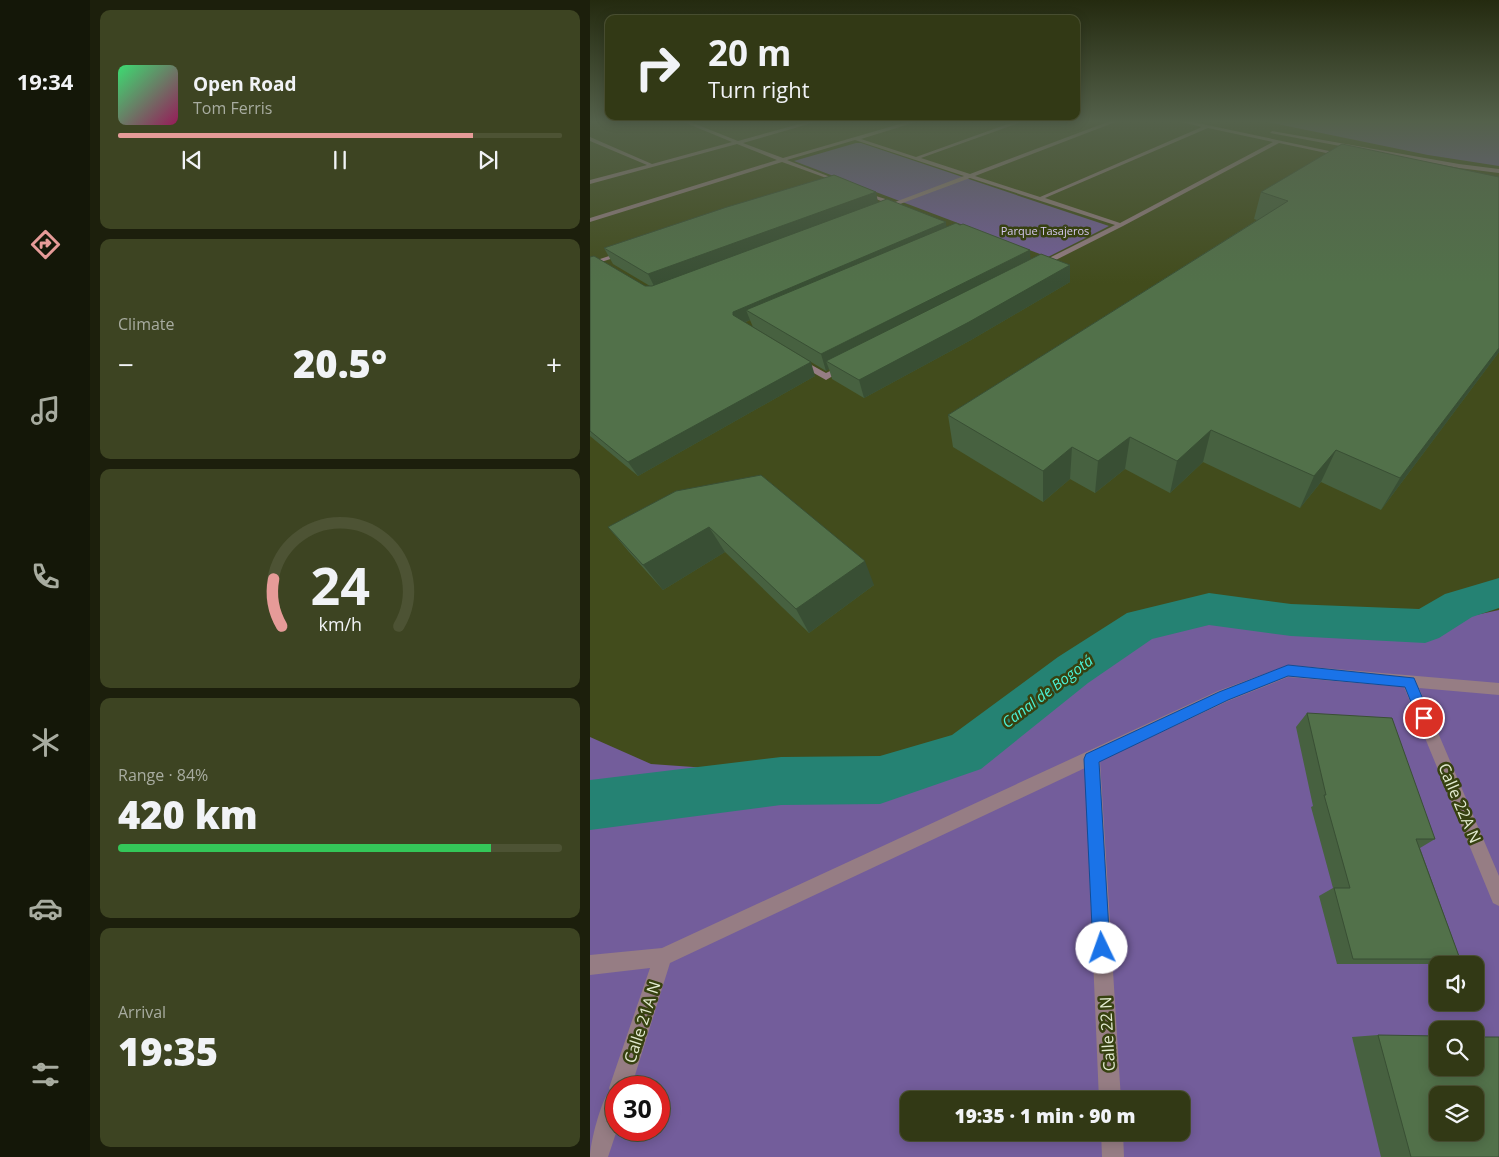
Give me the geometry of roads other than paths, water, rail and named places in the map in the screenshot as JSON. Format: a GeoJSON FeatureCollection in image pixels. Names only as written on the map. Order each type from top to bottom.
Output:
{"type":"FeatureCollection","features":[{"type":"Feature","properties":{"kind":"street"},"geometry":{"type":"LineString","coordinates":[[590,182],[617,175]]}},
{"type":"Feature","properties":{"kind":"street"},"geometry":{"type":"LineString","coordinates":[[590,220],[734,175]]}},
{"type":"Feature","properties":{"kind":"street"},"geometry":{"type":"LineString","coordinates":[[820,175],[846,185]]}},
{"type":"Feature","properties":{"kind":"street"},"geometry":{"type":"LineString","coordinates":[[968,175],[1121,225]]}},
{"type":"Feature","properties":{"kind":"street"},"geometry":{"type":"LineString","coordinates":[[1039,199],[1095,175]]}},
{"type":"Feature","properties":{"kind":"street"},"geometry":{"type":"LineString","coordinates":[[1035,264],[1044,264],[1215,175]]}},
{"type":"Feature","properties":{"kind":"street"},"geometry":{"type":"LineString","coordinates":[[877,212],[971,176]]}},
{"type":"Feature","properties":{"kind":"street"},"geometry":{"type":"LineString","coordinates":[[828,185],[838,182]]}},
{"type":"Feature","properties":{"kind":"street"},"geometry":{"type":"LineString","coordinates":[[854,188],[904,208]]}},
{"type":"Feature","properties":{"kind":"street"},"geometry":{"type":"LineString","coordinates":[[598,261],[635,249]]}},
{"type":"Feature","properties":{"kind":"street"},"geometry":{"type":"LineString","coordinates":[[590,256],[606,266]]}},
{"type":"Feature","properties":{"kind":"street"},"geometry":{"type":"LineString","coordinates":[[792,357],[826,376],[852,363]]}},
{"type":"Feature","properties":{"kind":"street"},"geometry":{"type":"LineString","coordinates":[[590,965],[663,957],[1092,759],[1223,696],[1288,670],[1499,690]]}},
{"type":"Feature","properties":{"kind":"street","name":"Calle 22A N"},"geometry":{"type":"LineString","coordinates":[[1409,682],[1499,896]]}},
{"type":"Feature","properties":{"kind":"street","name":"Calle 22 N"},"geometry":{"type":"LineString","coordinates":[[1092,759],[1110,1091]]}},
{"type":"Feature","properties":{"kind":"street","name":"Calle 21A N"},"geometry":{"type":"LineString","coordinates":[[624,1076],[663,957]]}},
{"type":"Feature","properties":{"kind":"street"},"geometry":{"type":"LineString","coordinates":[[597,1157],[605,1133]]}},
{"type":"Feature","properties":{"kind":"street"},"geometry":{"type":"LineString","coordinates":[[1112,1141],[1113,1157]]}},
{"type":"Feature","properties":{"kind":"waterway","name":"Canal de Bogotá"},"geometry":{"type":"LineString","coordinates":[[590,805],[781,781],[880,780],[965,753],[1073,670],[1141,625],[1209,609],[1291,620],[1425,626],[1459,605],[1499,593]]}},
{"type":"Feature","properties":{"kind":"park label","name":"Parque Tasajeros"},"geometry":{"type":"Point","coordinates":[1045,230]}}]}
